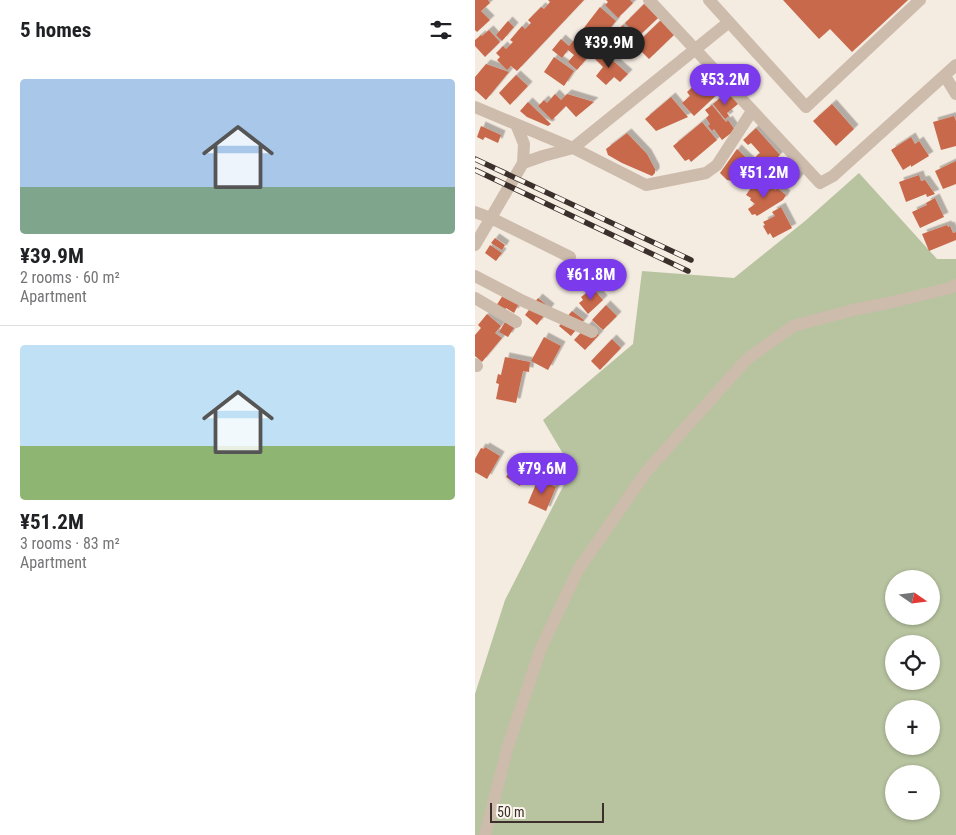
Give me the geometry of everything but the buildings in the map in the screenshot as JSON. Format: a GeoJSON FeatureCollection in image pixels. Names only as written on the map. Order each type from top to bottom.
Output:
{"type":"FeatureCollection","features":[{"type":"Feature","properties":{"kind":"street"},"geometry":{"type":"LineString","coordinates":[[649,0],[820,183],[833,176],[956,65]]}},
{"type":"Feature","properties":{"kind":"street"},"geometry":{"type":"LineString","coordinates":[[709,0],[806,107],[920,0]]}},
{"type":"Feature","properties":{"kind":"street"},"geometry":{"type":"LineString","coordinates":[[523,163],[573,148],[729,22]]}},
{"type":"Feature","properties":{"kind":"street"},"geometry":{"type":"LineString","coordinates":[[945,76],[956,94]]}},
{"type":"Feature","properties":{"kind":"street"},"geometry":{"type":"LineString","coordinates":[[475,107],[573,148],[646,185],[706,173],[717,166],[752,111]]}},
{"type":"Feature","properties":{"kind":"street"},"geometry":{"type":"LineString","coordinates":[[475,245],[523,163],[524,144],[515,124]]}},
{"type":"Feature","properties":{"kind":"street"},"geometry":{"type":"LineString","coordinates":[[475,212],[570,257]]}},
{"type":"Feature","properties":{"kind":"street"},"geometry":{"type":"LineString","coordinates":[[475,276],[523,301],[592,332]]}},
{"type":"Feature","properties":{"kind":"street"},"geometry":{"type":"LineString","coordinates":[[485,835],[508,746],[541,648],[577,570],[646,472],[747,360],[793,326],[956,285]]}},
{"type":"Feature","properties":{"kind":"street"},"geometry":{"type":"LineString","coordinates":[[475,298],[516,322]]}},
{"type":"Feature","properties":{"kind":"green space"},"geometry":{"type":"Polygon","coordinates":[[[859,173],[937,259],[956,259],[956,835],[475,835],[475,694],[505,600],[572,469],[543,420],[633,344],[642,271],[734,278],[805,221],[859,173]]]}},
{"type":"Feature","properties":{"kind":"railway"},"geometry":{"type":"LineString","coordinates":[[475,159],[691,260]]}},
{"type":"Feature","properties":{"kind":"railway"},"geometry":{"type":"LineString","coordinates":[[475,170],[688,271]]}}]}
